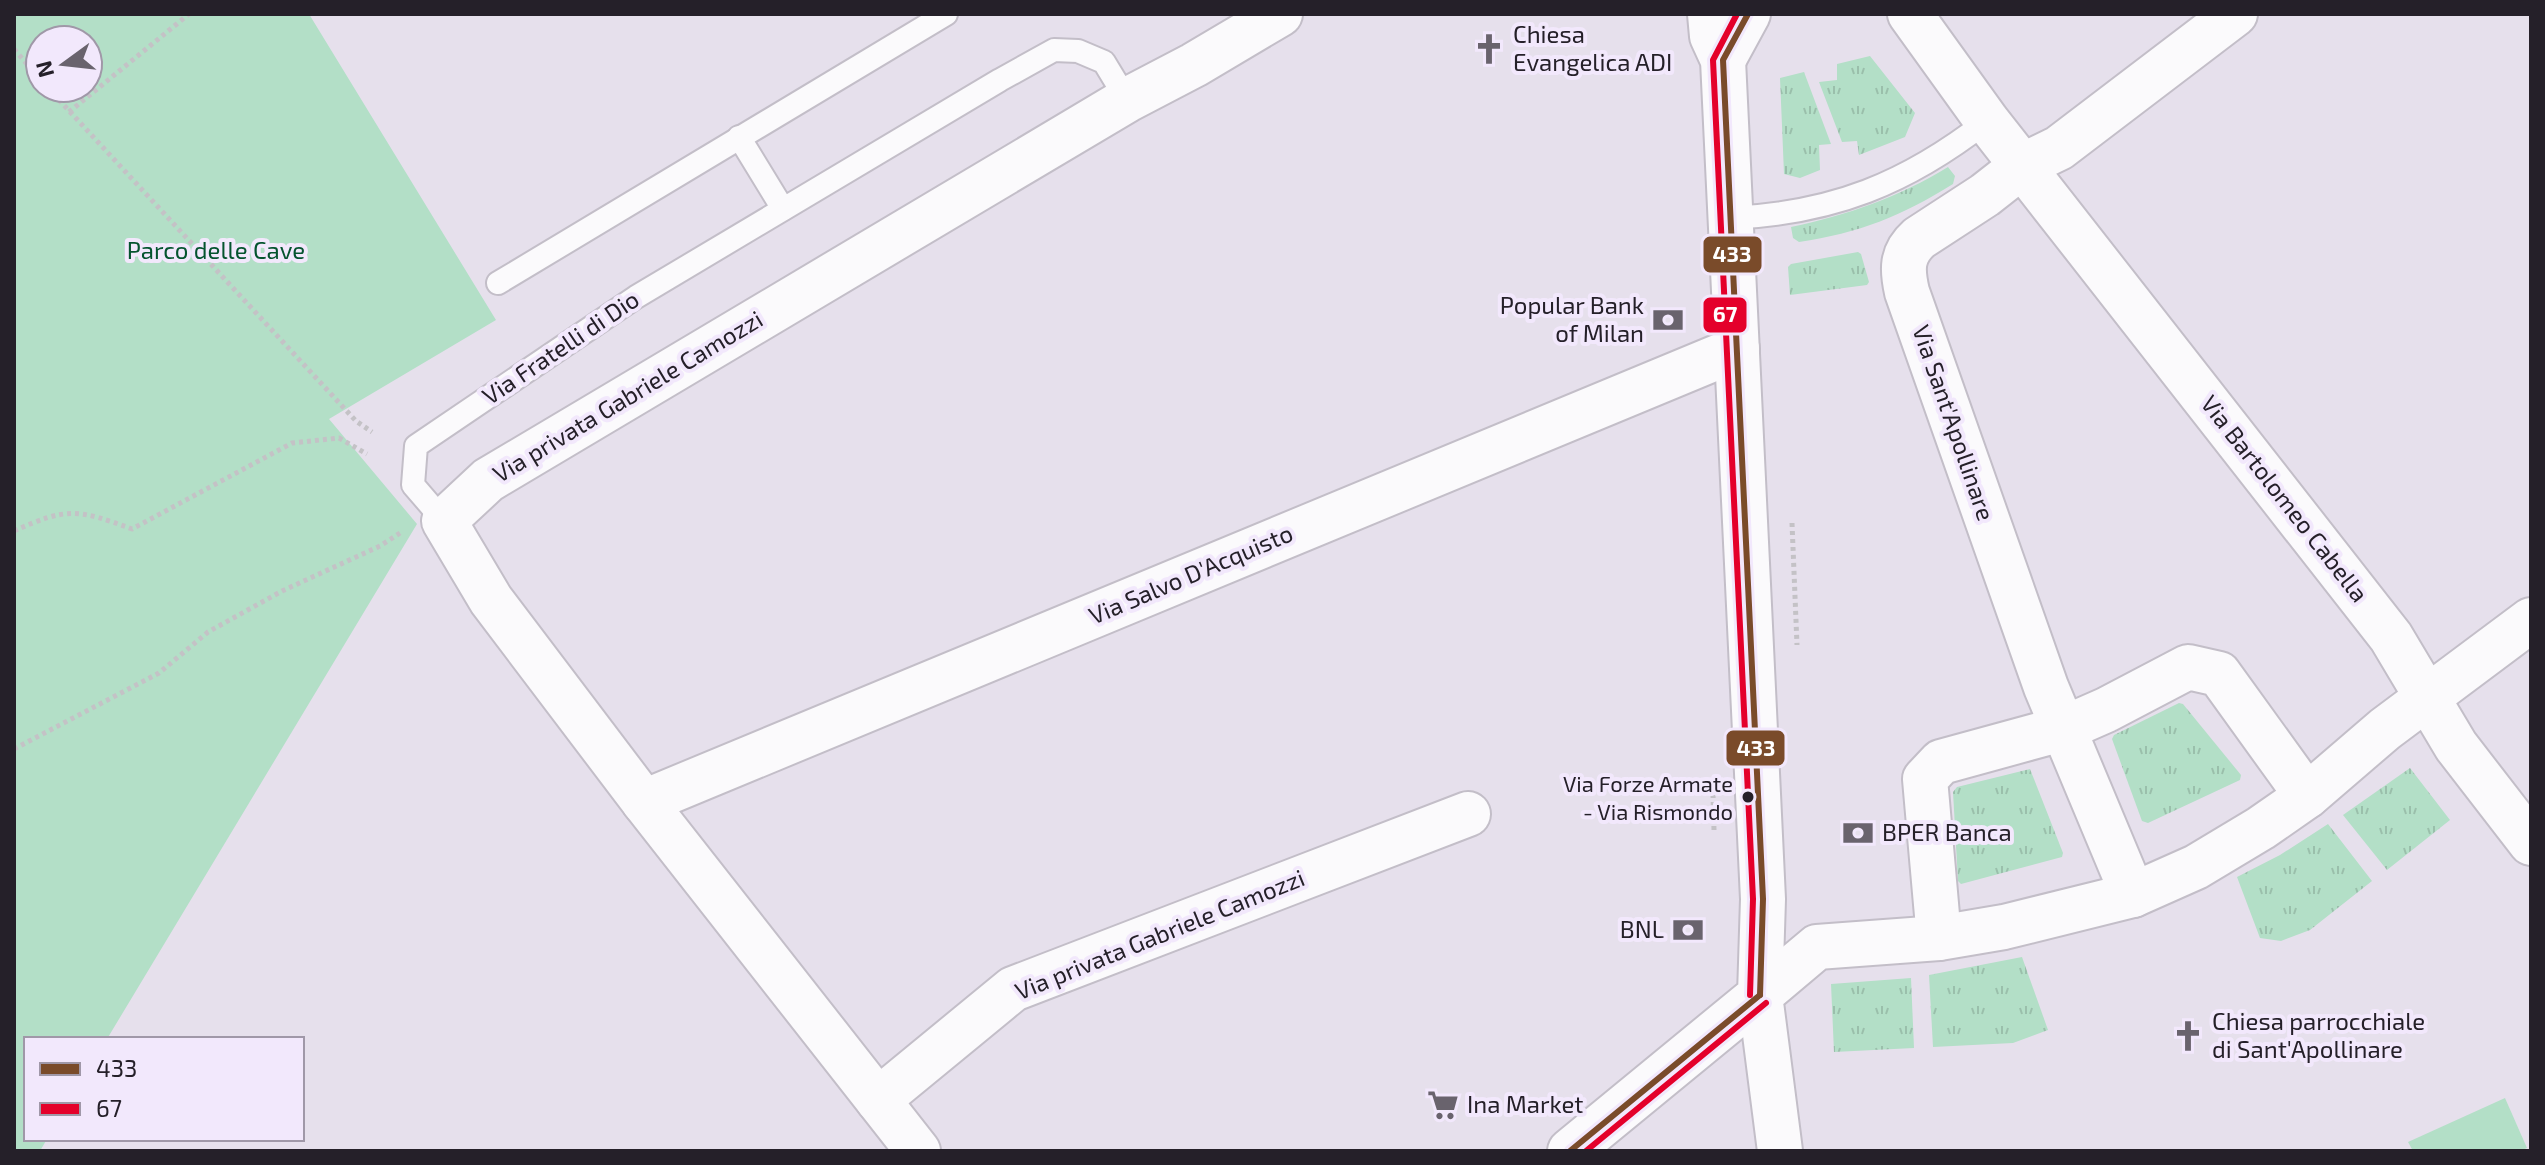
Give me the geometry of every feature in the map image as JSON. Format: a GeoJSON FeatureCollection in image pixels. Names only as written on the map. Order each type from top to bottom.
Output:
{"type":"FeatureCollection","features":[{"type":"Feature","properties":{"kind":"street","name":"Via privata Gabriele Camozzi"},"geometry":{"type":"LineString","coordinates":[[444,521],[488,480],[1127,100],[1280,14]]}},
{"type":"Feature","properties":{"kind":"street"},"geometry":{"type":"LineString","coordinates":[[1710,14],[1712,36],[1723,60],[1763,899],[1760,995],[1780,1151]]}},
{"type":"Feature","properties":{"kind":"street"},"geometry":{"type":"LineString","coordinates":[[1723,60],[1748,14]]}},
{"type":"Feature","properties":{"kind":"street","name":"Via Bartolomeo Cabella"},"geometry":{"type":"LineString","coordinates":[[1910,14],[1987,121],[2391,637],[2456,746],[2531,843]]}},
{"type":"Feature","properties":{"kind":"street","name":"Via Sant'Apollinare"},"geometry":{"type":"LineString","coordinates":[[2133,895],[2031,642],[1907,292],[1904,259],[1910,246],[1919,238],[1985,195],[2022,166],[2059,148],[2235,14]]}},
{"type":"Feature","properties":{"kind":"street","name":"Via Salvo D'Acquisto"},"geometry":{"type":"LineString","coordinates":[[644,802],[1737,349]]}},
{"type":"Feature","properties":{"kind":"street"},"geometry":{"type":"LineString","coordinates":[[444,521],[491,600],[644,802],[918,1151]]}},
{"type":"Feature","properties":{"kind":"street"},"geometry":{"type":"LineString","coordinates":[[1570,1151],[1817,947],[1939,938],[2004,927],[2133,895],[2196,867],[2307,796],[2385,729],[2531,620]]}},
{"type":"Feature","properties":{"kind":"street"},"geometry":{"type":"LineString","coordinates":[[1939,938],[1925,779],[1941,762],[2065,728],[2188,667],[2219,674],[2307,796]]}},
{"type":"Feature","properties":{"kind":"street","name":"Via privata Gabriele Camozzi"},"geometry":{"type":"LineString","coordinates":[[878,1100],[1013,989],[1468,814]]}},
{"type":"Feature","properties":{"kind":"lane"},"geometry":{"type":"LineString","coordinates":[[498,283],[946,14]]}},
{"type":"Feature","properties":{"kind":"lane","name":"Via Fratelli di Dio"},"geometry":{"type":"LineString","coordinates":[[444,521],[413,485],[416,446],[636,297],[1054,50],[1078,51],[1104,62],[1127,100]]}},
{"type":"Feature","properties":{"kind":"lane"},"geometry":{"type":"LineString","coordinates":[[1731,218],[1783,215],[1845,200],[1920,166],[1987,121]]}},
{"type":"Feature","properties":{"kind":"lane"},"geometry":{"type":"LineString","coordinates":[[739,137],[783,209]]}},
{"type":"Feature","properties":{"kind":"path"},"geometry":{"type":"LineString","coordinates":[[69,112],[189,14]]}},
{"type":"Feature","properties":{"kind":"path"},"geometry":{"type":"LineString","coordinates":[[62,104],[356,421],[372,432]]}},
{"type":"Feature","properties":{"kind":"path"},"geometry":{"type":"LineString","coordinates":[[14,531],[48,516],[68,512],[132,529],[292,443],[339,438],[367,454]]}},
{"type":"Feature","properties":{"kind":"path"},"geometry":{"type":"LineString","coordinates":[[1792,523],[1797,645]]}},
{"type":"Feature","properties":{"kind":"path"},"geometry":{"type":"LineString","coordinates":[[14,749],[159,673],[208,632],[282,591],[380,546],[400,533]]}},
{"type":"Feature","properties":{"kind":"green space","name":"Parco delle Cave"},"geometry":{"type":"Polygon","coordinates":[[[14,14],[309,14],[496,320],[329,419],[417,524],[108,1037],[24,1037],[24,1141],[46,1141],[40,1151],[14,1151],[14,14]]]}},
{"type":"Feature","properties":{"kind":"green space"},"geometry":{"type":"Polygon","coordinates":[[[1870,56],[1915,113],[1905,137],[1859,155],[1857,141],[1842,142],[1819,82],[1837,80],[1837,64],[1870,56]]]}},
{"type":"Feature","properties":{"kind":"green space"},"geometry":{"type":"Polygon","coordinates":[[[1804,72],[1831,144],[1819,145],[1820,170],[1800,178],[1784,174],[1780,78],[1804,72]]]}},
{"type":"Feature","properties":{"kind":"green space"},"geometry":{"type":"Polygon","coordinates":[[[1948,167],[1955,176],[1953,184],[1898,214],[1841,234],[1799,242],[1793,238],[1791,227],[1872,204],[1948,167]]]}},
{"type":"Feature","properties":{"kind":"green space"},"geometry":{"type":"Polygon","coordinates":[[[1858,252],[1869,282],[1867,285],[1790,295],[1788,267],[1791,264],[1858,252]]]}},
{"type":"Feature","properties":{"kind":"green space"},"geometry":{"type":"Polygon","coordinates":[[[2179,703],[2241,775],[2240,780],[2148,823],[2142,821],[2112,739],[2114,735],[2179,703]]]}},
{"type":"Feature","properties":{"kind":"green space"},"geometry":{"type":"Polygon","coordinates":[[[2410,768],[2450,820],[2387,870],[2343,815],[2410,768]]]}},
{"type":"Feature","properties":{"kind":"green space"},"geometry":{"type":"Polygon","coordinates":[[[2030,769],[2062,857],[1961,884],[1958,881],[1953,792],[1957,787],[2030,769]]]}},
{"type":"Feature","properties":{"kind":"green space"},"geometry":{"type":"Polygon","coordinates":[[[2328,824],[2372,881],[2310,930],[2281,941],[2260,938],[2237,877],[2280,855],[2328,824]]]}},
{"type":"Feature","properties":{"kind":"green space"},"geometry":{"type":"Polygon","coordinates":[[[2022,957],[2048,1030],[2013,1043],[1933,1047],[1929,975],[2022,957]]]}},
{"type":"Feature","properties":{"kind":"green space"},"geometry":{"type":"Polygon","coordinates":[[[1911,978],[1914,1048],[1834,1052],[1831,984],[1911,978]]]}},
{"type":"Feature","properties":{"kind":"green space"},"geometry":{"type":"Polygon","coordinates":[[[2505,1098],[2527,1148],[2520,1151],[2413,1151],[2408,1142],[2505,1098]]]}},
{"type":"Feature","properties":{"kind":"transit line","name":"67"},"geometry":{"type":"LineString","coordinates":[[1737,14],[1713,60],[1753,899],[1750,995]]}},
{"type":"Feature","properties":{"kind":"transit line","name":"433"},"geometry":{"type":"LineString","coordinates":[[1748,14],[1723,60],[1763,899],[1760,995]]}},
{"type":"Feature","properties":{"kind":"transit line","name":"433"},"geometry":{"type":"LineString","coordinates":[[1570,1151],[1760,995]]}},
{"type":"Feature","properties":{"kind":"transit line","name":"67"},"geometry":{"type":"LineString","coordinates":[[1586,1151],[1766,1003]]}},
{"type":"Feature","properties":{"kind":"place","name":"Chiesa Evangelica ADI"},"geometry":{"type":"Point","coordinates":[1489,49]}},
{"type":"Feature","properties":{"kind":"place","name":"Popular Bank of Milan"},"geometry":{"type":"Point","coordinates":[1668,320]}},
{"type":"Feature","properties":{"kind":"place","name":"Via Forze Armate - Via Rismondo"},"geometry":{"type":"Point","coordinates":[1748,797]}},
{"type":"Feature","properties":{"kind":"place","name":"BPER Banca"},"geometry":{"type":"Point","coordinates":[1858,833]}},
{"type":"Feature","properties":{"kind":"place","name":"BNL"},"geometry":{"type":"Point","coordinates":[1688,930]}},
{"type":"Feature","properties":{"kind":"place","name":"Chiesa parrocchiale di Sant'Apollinare"},"geometry":{"type":"Point","coordinates":[2188,1036]}},
{"type":"Feature","properties":{"kind":"place","name":"Ina Market"},"geometry":{"type":"Point","coordinates":[1443,1105]}}]}
